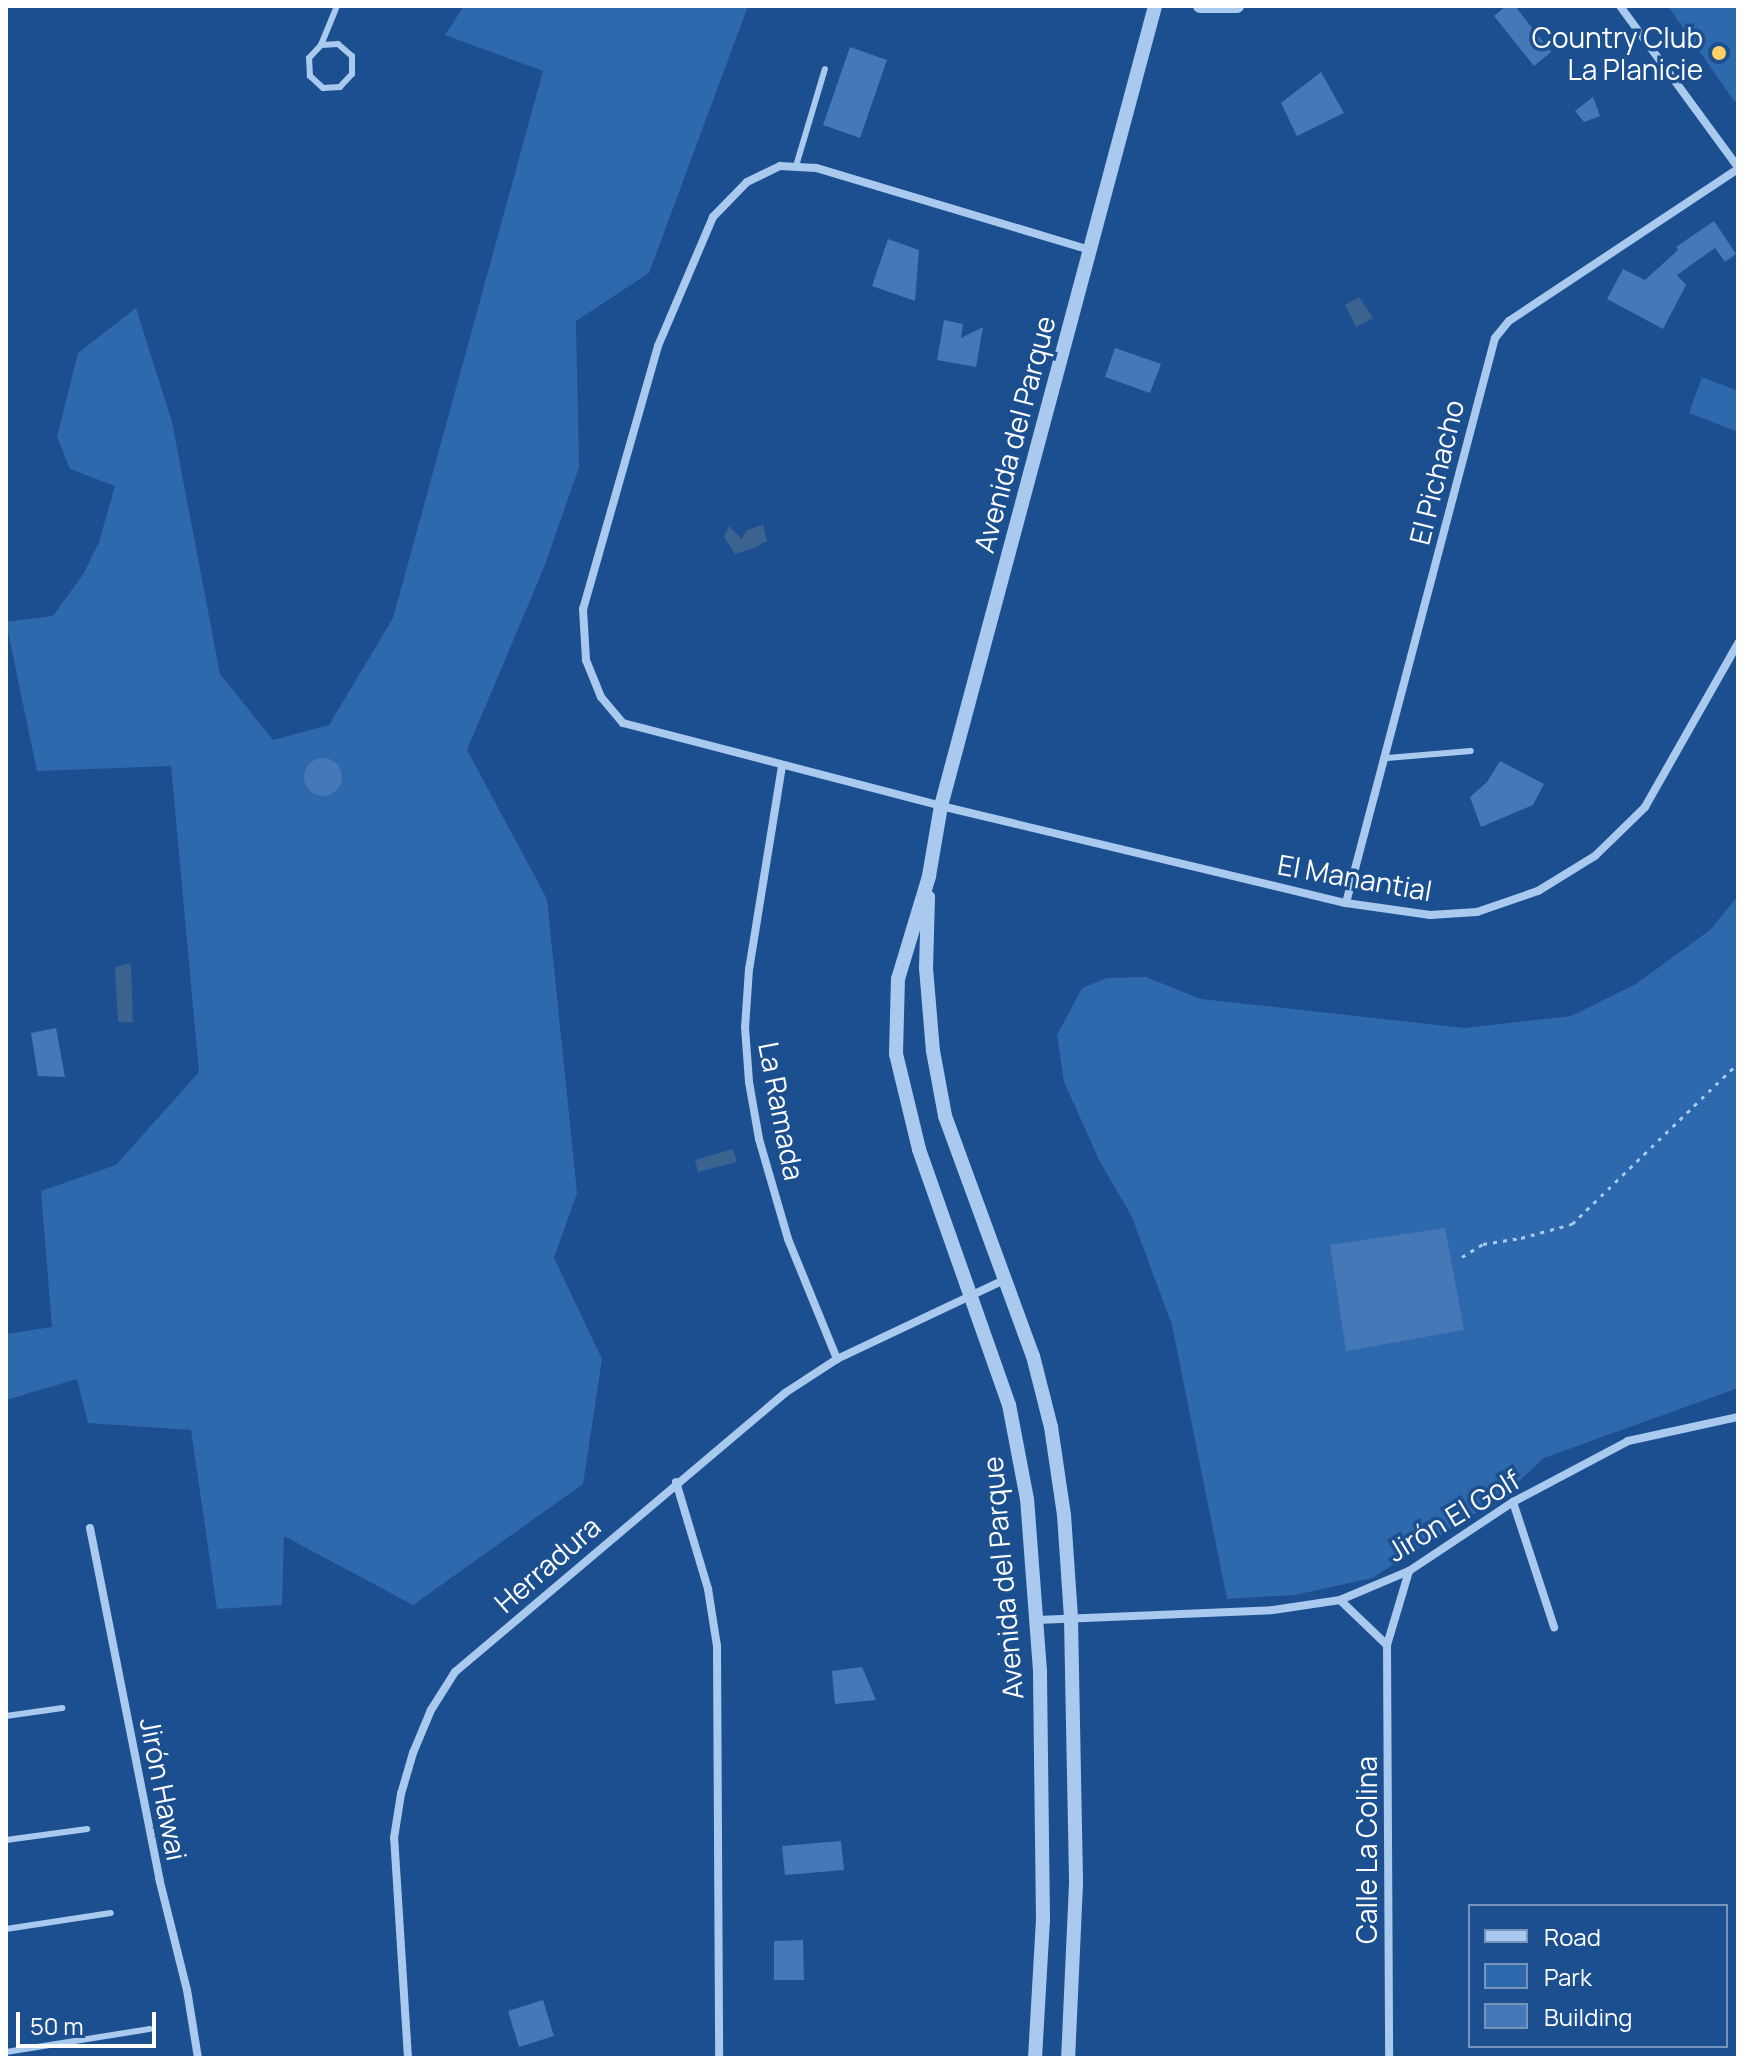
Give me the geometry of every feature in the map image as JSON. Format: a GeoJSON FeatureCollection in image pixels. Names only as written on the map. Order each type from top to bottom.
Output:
{"type":"FeatureCollection","features":[{"type":"Feature","properties":{"kind":"street","name":"Avenida del Parque"},"geometry":{"type":"LineString","coordinates":[[1035,2058],[1043,1920],[1037,1620],[1027,1499],[1000,1374],[919,1149],[896,1054],[898,979],[929,876],[941,806],[1155,6]]}},
{"type":"Feature","properties":{"kind":"street"},"geometry":{"type":"LineString","coordinates":[[1200,6],[1237,6]]}},
{"type":"Feature","properties":{"kind":"street"},"geometry":{"type":"LineString","coordinates":[[1620,6],[1737,164]]}},
{"type":"Feature","properties":{"kind":"street","name":"El Pichacho"},"geometry":{"type":"LineString","coordinates":[[1346,903],[1387,758],[1495,338],[1509,321],[1737,164]]}},
{"type":"Feature","properties":{"kind":"street","name":"El Manantial"},"geometry":{"type":"LineString","coordinates":[[796,166],[780,166],[747,182],[713,217],[658,346],[583,609],[586,660],[601,697],[623,723],[941,806],[1346,903],[1430,915],[1477,912],[1538,891],[1595,856],[1645,807],[1738,643]]}},
{"type":"Feature","properties":{"kind":"street"},"geometry":{"type":"LineString","coordinates":[[796,166],[816,168],[1090,250]]}},
{"type":"Feature","properties":{"kind":"street","name":"La Ramada"},"geometry":{"type":"LineString","coordinates":[[782,766],[749,969],[745,1027],[749,1082],[759,1139],[788,1239],[837,1359]]}},
{"type":"Feature","properties":{"kind":"street","name":"Avenida del Parque"},"geometry":{"type":"LineString","coordinates":[[929,876],[926,968],[945,1116],[1033,1356],[1051,1427],[1064,1515],[1071,1619],[1076,1884],[1068,2058]]}},
{"type":"Feature","properties":{"kind":"street","name":"Herradura"},"geometry":{"type":"LineString","coordinates":[[408,2058],[394,1838],[401,1794],[431,1710],[455,1672],[676,1482],[785,1393],[837,1359],[1004,1280]]}},
{"type":"Feature","properties":{"kind":"street","name":"Jirón El Golf"},"geometry":{"type":"LineString","coordinates":[[1037,1620],[1273,1610],[1340,1600],[1409,1571],[1513,1502],[1628,1441],[1738,1417]]}},
{"type":"Feature","properties":{"kind":"street"},"geometry":{"type":"LineString","coordinates":[[676,1482],[708,1589],[717,1646],[719,2058]]}},
{"type":"Feature","properties":{"kind":"street"},"geometry":{"type":"LineString","coordinates":[[1513,1502],[1554,1627]]}},
{"type":"Feature","properties":{"kind":"street","name":"Jirón Hawai"},"geometry":{"type":"LineString","coordinates":[[90,1528],[198,2058]]}},
{"type":"Feature","properties":{"kind":"street","name":"Calle La Colina"},"geometry":{"type":"LineString","coordinates":[[1388,2057],[1387,1645],[1409,1571]]}},
{"type":"Feature","properties":{"kind":"street"},"geometry":{"type":"LineString","coordinates":[[1340,1600],[1387,1645]]}},
{"type":"Feature","properties":{"kind":"lane"},"geometry":{"type":"LineString","coordinates":[[321,45],[338,44],[352,56],[352,74],[340,87],[323,88],[310,76],[309,58],[321,45],[337,6]]}},
{"type":"Feature","properties":{"kind":"lane"},"geometry":{"type":"LineString","coordinates":[[796,166],[825,69]]}},
{"type":"Feature","properties":{"kind":"lane"},"geometry":{"type":"LineString","coordinates":[[1387,758],[1471,751]]}},
{"type":"Feature","properties":{"kind":"lane"},"geometry":{"type":"LineString","coordinates":[[6,1716],[62,1708]]}},
{"type":"Feature","properties":{"kind":"lane"},"geometry":{"type":"LineString","coordinates":[[6,1840],[87,1829]]}},
{"type":"Feature","properties":{"kind":"lane"},"geometry":{"type":"LineString","coordinates":[[6,1929],[111,1913]]}},
{"type":"Feature","properties":{"kind":"lane"},"geometry":{"type":"LineString","coordinates":[[6,2052],[150,2029]]}},
{"type":"Feature","properties":{"kind":"path"},"geometry":{"type":"LineString","coordinates":[[1462,1257],[1483,1244],[1521,1238],[1572,1224],[1738,1063]]}},
{"type":"Feature","properties":{"kind":"green space"},"geometry":{"type":"Polygon","coordinates":[[[464,6],[748,6],[649,273],[576,321],[579,467],[545,565],[467,750],[547,899],[577,1193],[554,1258],[602,1359],[583,1484],[413,1605],[284,1536],[282,1605],[217,1609],[191,1430],[88,1423],[77,1379],[6,1400],[6,1334],[52,1327],[41,1191],[116,1165],[199,1072],[171,766],[37,771],[6,622],[53,616],[84,573],[99,542],[115,486],[70,469],[57,437],[78,353],[136,308],[172,422],[220,674],[273,740],[329,725],[393,618],[543,71],[445,35],[464,6]]]}},
{"type":"Feature","properties":{"kind":"green space","name":"Country Club La Planicie"},"geometry":{"type":"Polygon","coordinates":[[[1668,6],[1738,6],[1738,100],[1734,101],[1668,6]]]}},
{"type":"Feature","properties":{"kind":"green space"},"geometry":{"type":"Polygon","coordinates":[[[1702,377],[1738,391],[1738,432],[1689,413],[1702,377]]]}},
{"type":"Feature","properties":{"kind":"green space"},"geometry":{"type":"Polygon","coordinates":[[[1738,896],[1738,1388],[1544,1458],[1503,1496],[1372,1578],[1295,1595],[1227,1599],[1172,1325],[1131,1215],[1100,1162],[1064,1082],[1057,1035],[1082,988],[1107,978],[1146,977],[1201,999],[1465,1028],[1571,1016],[1636,984],[1710,930],[1738,896]]]}},
{"type":"Feature","properties":{"kind":"shaded area"},"geometry":{"type":"Polygon","coordinates":[[[1359,297],[1373,318],[1356,327],[1345,305],[1359,297]]]}},
{"type":"Feature","properties":{"kind":"shaded area"},"geometry":{"type":"Polygon","coordinates":[[[763,524],[767,541],[754,548],[735,554],[724,537],[729,526],[742,539],[746,531],[763,524]]]}},
{"type":"Feature","properties":{"kind":"shaded area"},"geometry":{"type":"Polygon","coordinates":[[[131,963],[133,1022],[118,1022],[115,967],[131,963]]]}},
{"type":"Feature","properties":{"kind":"shaded area"},"geometry":{"type":"Polygon","coordinates":[[[733,1149],[737,1162],[698,1172],[695,1160],[733,1149]]]}},
{"type":"Feature","properties":{"kind":"building"},"geometry":{"type":"Polygon","coordinates":[[[1506,6],[1515,6],[1551,52],[1534,66],[1494,16],[1506,6]]]}},
{"type":"Feature","properties":{"kind":"building"},"geometry":{"type":"Polygon","coordinates":[[[850,47],[887,60],[860,138],[823,125],[850,47]]]}},
{"type":"Feature","properties":{"kind":"building"},"geometry":{"type":"Polygon","coordinates":[[[1321,72],[1344,113],[1297,136],[1281,103],[1321,72]]]}},
{"type":"Feature","properties":{"kind":"building"},"geometry":{"type":"Polygon","coordinates":[[[1593,97],[1600,116],[1584,122],[1575,111],[1593,97]]]}},
{"type":"Feature","properties":{"kind":"building"},"geometry":{"type":"Polygon","coordinates":[[[1714,221],[1736,254],[1725,262],[1715,248],[1677,275],[1686,285],[1663,329],[1607,299],[1623,269],[1645,280],[1678,250],[1676,247],[1714,221]]]}},
{"type":"Feature","properties":{"kind":"building"},"geometry":{"type":"Polygon","coordinates":[[[888,239],[919,250],[915,301],[872,286],[888,239]]]}},
{"type":"Feature","properties":{"kind":"building"},"geometry":{"type":"Polygon","coordinates":[[[944,320],[963,324],[961,338],[983,327],[976,367],[937,360],[944,320]]]}},
{"type":"Feature","properties":{"kind":"building"},"geometry":{"type":"Polygon","coordinates":[[[1115,348],[1161,364],[1150,393],[1105,377],[1115,348]]]}},
{"type":"Feature","properties":{"kind":"building"},"geometry":{"type":"Polygon","coordinates":[[[323,758],[336,764],[342,777],[336,790],[323,796],[310,790],[304,777],[310,764],[323,758]]]}},
{"type":"Feature","properties":{"kind":"building"},"geometry":{"type":"Polygon","coordinates":[[[1500,761],[1544,784],[1533,805],[1481,827],[1470,797],[1487,782],[1500,761]]]}},
{"type":"Feature","properties":{"kind":"building"},"geometry":{"type":"Polygon","coordinates":[[[56,1028],[65,1077],[38,1076],[31,1033],[56,1028]]]}},
{"type":"Feature","properties":{"kind":"building"},"geometry":{"type":"Polygon","coordinates":[[[1445,1228],[1464,1330],[1346,1351],[1330,1245],[1445,1228]]]}},
{"type":"Feature","properties":{"kind":"building"},"geometry":{"type":"Polygon","coordinates":[[[862,1667],[876,1700],[835,1704],[832,1671],[862,1667]]]}},
{"type":"Feature","properties":{"kind":"building"},"geometry":{"type":"Polygon","coordinates":[[[841,1841],[844,1870],[785,1875],[782,1846],[841,1841]]]}},
{"type":"Feature","properties":{"kind":"building"},"geometry":{"type":"Polygon","coordinates":[[[803,1940],[804,1980],[774,1980],[774,1941],[803,1940]]]}},
{"type":"Feature","properties":{"kind":"building"},"geometry":{"type":"Polygon","coordinates":[[[543,2000],[554,2036],[519,2047],[508,2011],[543,2000]]]}},
{"type":"Feature","properties":{"kind":"place","name":"Country Club La Planicie"},"geometry":{"type":"Point","coordinates":[1719,53]}}]}
